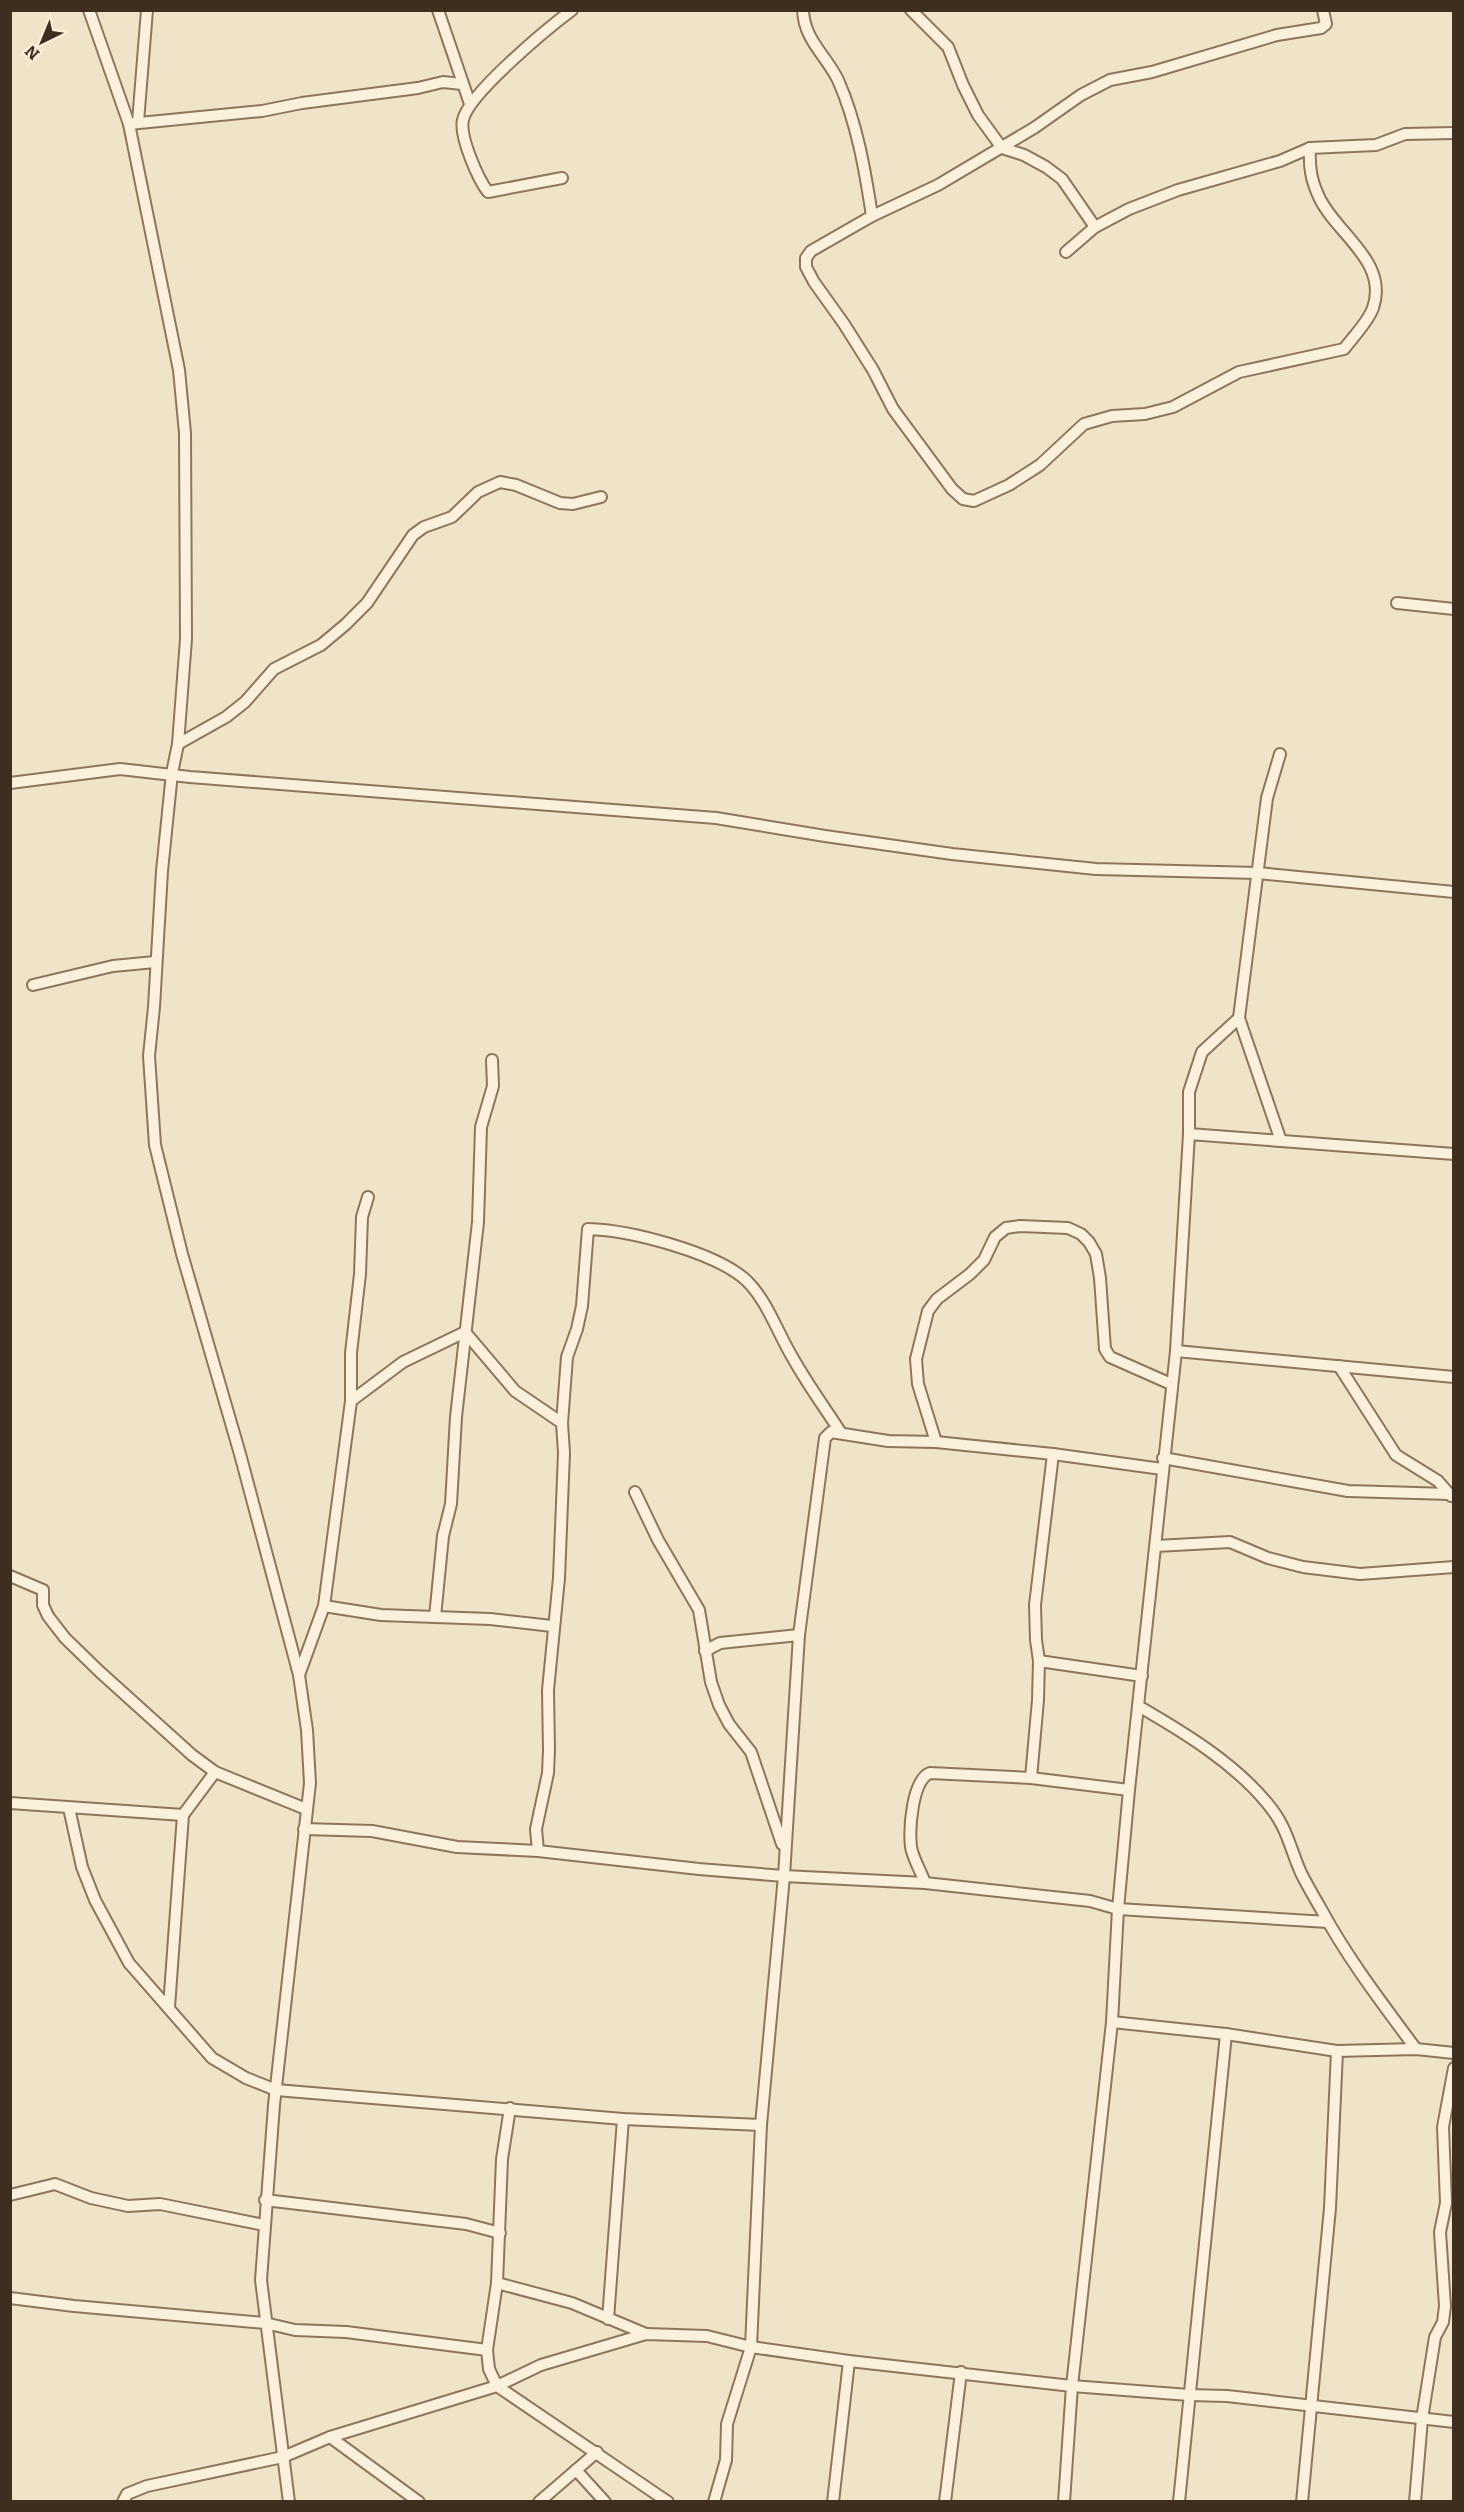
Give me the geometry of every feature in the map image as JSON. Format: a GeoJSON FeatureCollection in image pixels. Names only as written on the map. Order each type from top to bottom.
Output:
{"type":"FeatureCollection","features":[{"type":"Feature","properties":{"kind":"street"},"geometry":{"type":"LineString","coordinates":[[89,10],[134,123],[183,398],[186,639],[178,744],[172,773],[155,962],[154,1007],[149,1056],[155,1145],[182,1254],[240,1454],[299,1676],[307,1730],[309,1783],[265,2200],[261,2280],[288,2497],[296,2502]]}},
{"type":"Feature","properties":{"kind":"street"},"geometry":{"type":"LineString","coordinates":[[134,123],[147,10]]}},
{"type":"Feature","properties":{"kind":"street"},"geometry":{"type":"LineString","coordinates":[[438,10],[470,104]]}},
{"type":"Feature","properties":{"kind":"street"},"geometry":{"type":"LineString","coordinates":[[562,178],[488,192],[471,158],[462,123],[470,104],[540,34],[572,10]]}},
{"type":"Feature","properties":{"kind":"street"},"geometry":{"type":"LineString","coordinates":[[803,10],[804,27],[814,47],[826,60],[838,80],[860,142],[872,216]]}},
{"type":"Feature","properties":{"kind":"street"},"geometry":{"type":"LineString","coordinates":[[911,10],[948,47],[978,115],[1002,147],[1032,159],[1062,179],[1095,227]]}},
{"type":"Feature","properties":{"kind":"street"},"geometry":{"type":"LineString","coordinates":[[1310,148],[1309,173],[1320,200],[1372,266],[1376,281],[1376,297],[1372,310],[1344,349],[1239,372],[1173,408],[1145,414],[1112,416],[1084,424],[1040,465],[1009,485],[974,501],[963,499],[952,489],[893,409],[867,361],[806,267],[811,251],[872,216],[938,185],[1002,147],[1081,94],[1110,80],[1152,72],[1277,35],[1321,27],[1326,24],[1323,10]]}},
{"type":"Feature","properties":{"kind":"street"},"geometry":{"type":"LineString","coordinates":[[134,123],[262,111],[302,103],[409,90],[443,82],[462,84]]}},
{"type":"Feature","properties":{"kind":"street"},"geometry":{"type":"LineString","coordinates":[[1066,252],[1095,227],[1129,209],[1178,190],[1280,161],[1310,148],[1376,145],[1405,134],[1454,133]]}},
{"type":"Feature","properties":{"kind":"street"},"geometry":{"type":"LineString","coordinates":[[178,744],[226,717],[245,702],[274,669],[321,645],[345,625],[367,603],[413,535],[424,527],[452,517],[478,492],[500,482],[516,485],[560,503],[573,504],[601,497]]}},
{"type":"Feature","properties":{"kind":"street"},"geometry":{"type":"LineString","coordinates":[[1397,603],[1454,609]]}},
{"type":"Feature","properties":{"kind":"street"},"geometry":{"type":"LineString","coordinates":[[1280,754],[1267,798],[1239,1018],[1281,1141]]}},
{"type":"Feature","properties":{"kind":"street"},"geometry":{"type":"LineString","coordinates":[[10,783],[120,769],[172,773],[190,777],[716,818],[952,854],[1096,869],[1258,873],[1454,892]]}},
{"type":"Feature","properties":{"kind":"street"},"geometry":{"type":"LineString","coordinates":[[33,985],[113,966],[155,962]]}},
{"type":"Feature","properties":{"kind":"street"},"geometry":{"type":"LineString","coordinates":[[1064,2502],[1071,2386],[1112,2022],[1118,1909],[1129,1790],[1140,1707],[1162,1464],[1176,1351],[1190,1134],[1189,1092],[1202,1052],[1239,1018]]}},
{"type":"Feature","properties":{"kind":"street"},"geometry":{"type":"LineString","coordinates":[[435,1617],[443,1536],[451,1504],[465,1332],[478,1222],[481,1127],[493,1086],[492,1060]]}},
{"type":"Feature","properties":{"kind":"street"},"geometry":{"type":"LineString","coordinates":[[1190,1134],[1454,1154]]}},
{"type":"Feature","properties":{"kind":"street"},"geometry":{"type":"LineString","coordinates":[[299,1676],[324,1606],[351,1401],[351,1353],[360,1274],[362,1217],[368,1197]]}},
{"type":"Feature","properties":{"kind":"street"},"geometry":{"type":"LineString","coordinates":[[936,1442],[918,1384],[916,1359],[928,1311],[937,1299],[970,1274],[984,1260],[995,1237],[1006,1228],[1039,1226],[1068,1228],[1081,1234],[1096,1254],[1105,1349],[1110,1357],[1171,1384]]}},
{"type":"Feature","properties":{"kind":"street"},"geometry":{"type":"LineString","coordinates":[[538,1851],[536,1829],[540,1800],[548,1773],[548,1690],[561,1546],[564,1453],[562,1423],[567,1357],[582,1306],[588,1229],[610,1229],[699,1253],[729,1268],[746,1281],[759,1297],[794,1361],[841,1433]]}},
{"type":"Feature","properties":{"kind":"street"},"geometry":{"type":"LineString","coordinates":[[351,1401],[403,1362],[465,1332]]}},
{"type":"Feature","properties":{"kind":"street"},"geometry":{"type":"LineString","coordinates":[[465,1332],[515,1391],[562,1423]]}},
{"type":"Feature","properties":{"kind":"street"},"geometry":{"type":"LineString","coordinates":[[1176,1351],[1454,1377]]}},
{"type":"Feature","properties":{"kind":"street"},"geometry":{"type":"LineString","coordinates":[[1339,1366],[1396,1455],[1438,1481],[1452,1496]]}},
{"type":"Feature","properties":{"kind":"street"},"geometry":{"type":"LineString","coordinates":[[714,2502],[726,2460],[727,2424],[751,2347],[761,2125],[784,1876],[799,1635],[825,1438],[831,1432],[888,1441],[936,1442],[1162,1464],[1348,1491],[1452,1496]]}},
{"type":"Feature","properties":{"kind":"street"},"geometry":{"type":"LineString","coordinates":[[1031,1778],[1039,1661],[1035,1605],[1053,1454]]}},
{"type":"Feature","properties":{"kind":"street"},"geometry":{"type":"LineString","coordinates":[[635,1492],[658,1540],[699,1610],[711,1682],[718,1705],[729,1724],[751,1752],[784,1853]]}},
{"type":"Feature","properties":{"kind":"street"},"geometry":{"type":"LineString","coordinates":[[1156,1546],[1230,1542],[1268,1558],[1304,1567],[1360,1574],[1454,1567]]}},
{"type":"Feature","properties":{"kind":"street"},"geometry":{"type":"LineString","coordinates":[[10,1576],[43,1590],[43,1605],[48,1616],[65,1638],[100,1672],[215,1772],[306,1809]]}},
{"type":"Feature","properties":{"kind":"street"},"geometry":{"type":"LineString","coordinates":[[324,1606],[381,1615],[490,1619],[552,1626]]}},
{"type":"Feature","properties":{"kind":"street"},"geometry":{"type":"LineString","coordinates":[[705,1652],[720,1643],[799,1635]]}},
{"type":"Feature","properties":{"kind":"street"},"geometry":{"type":"LineString","coordinates":[[1039,1661],[1142,1676]]}},
{"type":"Feature","properties":{"kind":"street"},"geometry":{"type":"LineString","coordinates":[[1140,1707],[1186,1734],[1239,1775],[1266,1802],[1280,1820],[1291,1842],[1300,1871],[1328,1922],[1363,1978],[1416,2049]]}},
{"type":"Feature","properties":{"kind":"street"},"geometry":{"type":"LineString","coordinates":[[169,2007],[183,1815],[215,1772]]}},
{"type":"Feature","properties":{"kind":"street"},"geometry":{"type":"LineString","coordinates":[[925,1882],[912,1850],[910,1833],[918,1785],[924,1775],[930,1773],[1031,1778],[1129,1790]]}},
{"type":"Feature","properties":{"kind":"street"},"geometry":{"type":"LineString","coordinates":[[10,1803],[183,1815]]}},
{"type":"Feature","properties":{"kind":"street"},"geometry":{"type":"LineString","coordinates":[[69,1808],[82,1867],[113,1937],[145,1984],[169,2007],[212,2058],[246,2078],[276,2090],[623,2119],[761,2125]]}},
{"type":"Feature","properties":{"kind":"street"},"geometry":{"type":"LineString","coordinates":[[304,1829],[372,1831],[456,1847],[538,1851],[784,1876],[925,1882],[1090,1901],[1118,1909],[1328,1922]]}},
{"type":"Feature","properties":{"kind":"street"},"geometry":{"type":"LineString","coordinates":[[1112,2022],[1226,2034],[1337,2051],[1416,2049],[1454,2053]]}},
{"type":"Feature","properties":{"kind":"street"},"geometry":{"type":"LineString","coordinates":[[1179,2502],[1226,2034]]}},
{"type":"Feature","properties":{"kind":"street"},"geometry":{"type":"LineString","coordinates":[[1302,2502],[1330,2208],[1337,2051]]}},
{"type":"Feature","properties":{"kind":"street"},"geometry":{"type":"LineString","coordinates":[[1415,2502],[1422,2419],[1435,2337],[1443,2322],[1446,2306],[1440,2232],[1446,2203],[1443,2127],[1454,2068]]}},
{"type":"Feature","properties":{"kind":"street"},"geometry":{"type":"LineString","coordinates":[[510,2108],[502,2159],[497,2283],[487,2350],[489,2369],[497,2386],[668,2502]]}},
{"type":"Feature","properties":{"kind":"street"},"geometry":{"type":"LineString","coordinates":[[608,2319],[623,2119]]}},
{"type":"Feature","properties":{"kind":"street"},"geometry":{"type":"LineString","coordinates":[[10,2195],[55,2184],[91,2198],[128,2206],[160,2204],[264,2225]]}},
{"type":"Feature","properties":{"kind":"street"},"geometry":{"type":"LineString","coordinates":[[265,2200],[466,2224],[500,2233]]}},
{"type":"Feature","properties":{"kind":"street"},"geometry":{"type":"LineString","coordinates":[[497,2283],[572,2303],[646,2334]]}},
{"type":"Feature","properties":{"kind":"street"},"geometry":{"type":"LineString","coordinates":[[10,2298],[265,2323],[295,2330],[346,2332],[487,2350]]}},
{"type":"Feature","properties":{"kind":"street"},"geometry":{"type":"LineString","coordinates":[[123,2502],[127,2494],[147,2486],[283,2457],[330,2437],[497,2386],[551,2361],[646,2334],[707,2336],[751,2347],[849,2361],[1071,2386],[1227,2396],[1454,2422]]}},
{"type":"Feature","properties":{"kind":"street"},"geometry":{"type":"LineString","coordinates":[[833,2502],[849,2361]]}},
{"type":"Feature","properties":{"kind":"street"},"geometry":{"type":"LineString","coordinates":[[945,2502],[961,2372]]}},
{"type":"Feature","properties":{"kind":"street"},"geometry":{"type":"LineString","coordinates":[[330,2437],[419,2502]]}},
{"type":"Feature","properties":{"kind":"street"},"geometry":{"type":"LineString","coordinates":[[539,2502],[597,2452]]}},
{"type":"Feature","properties":{"kind":"street"},"geometry":{"type":"LineString","coordinates":[[576,2470],[605,2502]]}}]}
